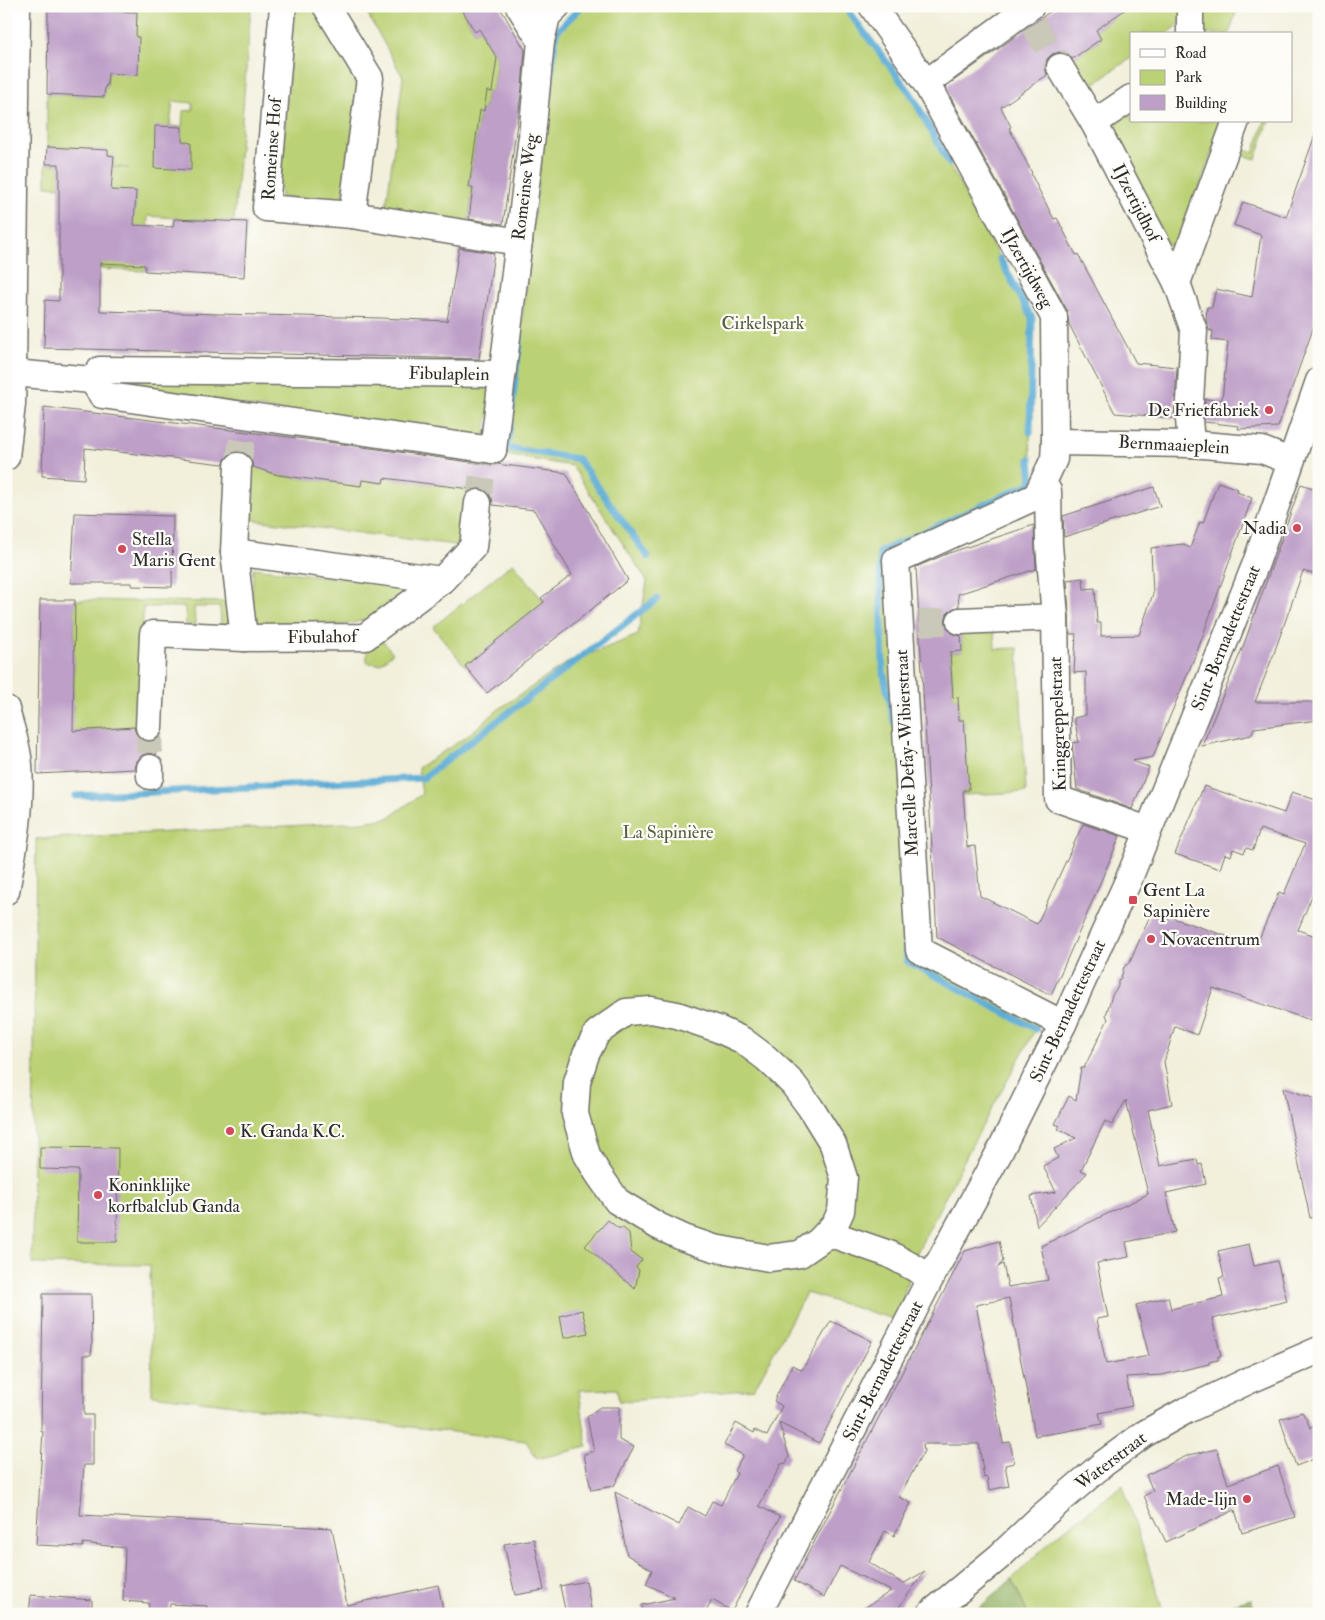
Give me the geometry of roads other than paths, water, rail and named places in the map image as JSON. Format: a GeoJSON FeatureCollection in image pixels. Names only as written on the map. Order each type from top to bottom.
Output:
{"type":"FeatureCollection","features":[{"type":"Feature","properties":{"kind":"street"},"geometry":{"type":"LineString","coordinates":[[6,457],[12,404],[13,373],[17,6]]}},
{"type":"Feature","properties":{"kind":"street","name":"Romeinse Hof"},"geometry":{"type":"LineString","coordinates":[[283,6],[266,208],[352,215],[519,242]]}},
{"type":"Feature","properties":{"kind":"street"},"geometry":{"type":"LineString","coordinates":[[326,6],[370,78],[352,215]]}},
{"type":"Feature","properties":{"kind":"street"},"geometry":{"type":"LineString","coordinates":[[519,6],[541,41]]}},
{"type":"Feature","properties":{"kind":"street","name":"Romeinse Weg"},"geometry":{"type":"LineString","coordinates":[[502,374],[532,136],[541,41],[547,16],[558,6]]}},
{"type":"Feature","properties":{"kind":"street","name":"IJzertijdweg"},"geometry":{"type":"LineString","coordinates":[[872,6],[926,83],[1054,317],[1054,459],[1042,494]]}},
{"type":"Feature","properties":{"kind":"street"},"geometry":{"type":"LineString","coordinates":[[1190,6],[1190,32]]}},
{"type":"Feature","properties":{"kind":"street"},"geometry":{"type":"LineString","coordinates":[[926,83],[1030,14]]}},
{"type":"Feature","properties":{"kind":"street","name":"IJzertijdhof"},"geometry":{"type":"LineString","coordinates":[[1060,67],[1094,123],[1177,283],[1194,331],[1189,418],[1191,444]]}},
{"type":"Feature","properties":{"kind":"street"},"geometry":{"type":"LineString","coordinates":[[1094,123],[1130,99]]}},
{"type":"Feature","properties":{"kind":"street"},"geometry":{"type":"LineString","coordinates":[[1177,283],[1236,122]]}},
{"type":"Feature","properties":{"kind":"street","name":"Fibulaplein"},"geometry":{"type":"LineString","coordinates":[[100,370],[502,374],[488,456],[244,423],[102,395],[92,380],[100,370]]}},
{"type":"Feature","properties":{"kind":"street"},"geometry":{"type":"LineString","coordinates":[[13,373],[92,380]]}},
{"type":"Feature","properties":{"kind":"street","name":"Sint-Bernadettestraat"},"geometry":{"type":"LineString","coordinates":[[758,1614],[931,1277],[999,1153],[1063,1024],[1128,880],[1256,564],[1319,381]]}},
{"type":"Feature","properties":{"kind":"street","name":"Bernmaaieplein"},"geometry":{"type":"LineString","coordinates":[[1055,442],[1191,444],[1262,450],[1290,461]]}},
{"type":"Feature","properties":{"kind":"street"},"geometry":{"type":"LineString","coordinates":[[238,466],[234,552],[244,638]]}},
{"type":"Feature","properties":{"kind":"street","name":"Kringgreppelstraat"},"geometry":{"type":"LineString","coordinates":[[1042,494],[1050,545],[1055,617],[1058,799],[1148,830]]}},
{"type":"Feature","properties":{"kind":"street","name":"Marcelle Defay-Wibierstraat"},"geometry":{"type":"LineString","coordinates":[[1042,494],[896,560],[909,623],[919,950],[1063,1024]]}},
{"type":"Feature","properties":{"kind":"street","name":"Fibulahof"},"geometry":{"type":"LineString","coordinates":[[149,727],[153,634],[244,638],[365,637],[442,580],[473,547],[478,503]]}},
{"type":"Feature","properties":{"kind":"street"},"geometry":{"type":"LineString","coordinates":[[234,552],[442,580]]}},
{"type":"Feature","properties":{"kind":"street"},"geometry":{"type":"LineString","coordinates":[[960,621],[1055,617]]}},
{"type":"Feature","properties":{"kind":"street"},"geometry":{"type":"LineString","coordinates":[[6,709],[19,763],[19,797],[17,831],[6,890]]}},
{"type":"Feature","properties":{"kind":"street"},"geometry":{"type":"LineString","coordinates":[[651,1010],[678,1015],[718,1029],[742,1040],[766,1058],[793,1084],[833,1144],[844,1178],[841,1211],[828,1233],[800,1254],[769,1258],[714,1248],[684,1238],[658,1226],[618,1201],[587,1155],[575,1114],[577,1082],[586,1054],[597,1032],[626,1012],[651,1010]]}},
{"type":"Feature","properties":{"kind":"street"},"geometry":{"type":"LineString","coordinates":[[828,1233],[889,1254],[931,1277]]}},
{"type":"Feature","properties":{"kind":"street","name":"Waterstraat"},"geometry":{"type":"LineString","coordinates":[[930,1614],[1000,1556],[1041,1517],[1103,1464],[1144,1434],[1193,1407],[1319,1350]]}},
{"type":"Feature","properties":{"kind":"waterway"},"geometry":{"type":"LineString","coordinates":[[548,99],[556,32],[582,6]]}},
{"type":"Feature","properties":{"kind":"waterway"},"geometry":{"type":"LineString","coordinates":[[844,6],[911,94],[949,163]]}},
{"type":"Feature","properties":{"kind":"waterway"},"geometry":{"type":"LineString","coordinates":[[1000,259],[1032,318],[1030,432]]}},
{"type":"Feature","properties":{"kind":"waterway"},"geometry":{"type":"LineString","coordinates":[[520,336],[507,448],[578,459],[648,557]]}},
{"type":"Feature","properties":{"kind":"waterway"},"geometry":{"type":"LineString","coordinates":[[894,722],[883,670],[880,552],[1032,483],[1030,459]]}},
{"type":"Feature","properties":{"kind":"waterway"},"geometry":{"type":"LineString","coordinates":[[76,796],[423,778],[657,599]]}},
{"type":"Feature","properties":{"kind":"waterway"},"geometry":{"type":"LineString","coordinates":[[906,945],[907,961],[1036,1029]]}},
{"type":"Feature","properties":{"kind":"tunnel"},"geometry":{"type":"LineString","coordinates":[[1033,24],[1060,67]]}},
{"type":"Feature","properties":{"kind":"tunnel"},"geometry":{"type":"LineString","coordinates":[[238,466],[243,432]]}},
{"type":"Feature","properties":{"kind":"tunnel"},"geometry":{"type":"LineString","coordinates":[[478,503],[484,462]]}},
{"type":"Feature","properties":{"kind":"tunnel"},"geometry":{"type":"LineString","coordinates":[[919,623],[960,621]]}},
{"type":"Feature","properties":{"kind":"tunnel"},"geometry":{"type":"LineString","coordinates":[[149,727],[150,768]]}},
{"type":"Feature","properties":{"kind":"place","name":"De Frietfabriek"},"geometry":{"type":"Point","coordinates":[1269,410]}},
{"type":"Feature","properties":{"kind":"place","name":"Nadia"},"geometry":{"type":"Point","coordinates":[1297,528]}},
{"type":"Feature","properties":{"kind":"place","name":"Stella Maris Gent"},"geometry":{"type":"Point","coordinates":[122,549]}},
{"type":"Feature","properties":{"kind":"place","name":"Gent La Sapinière"},"geometry":{"type":"Point","coordinates":[1133,900]}},
{"type":"Feature","properties":{"kind":"place","name":"Novacentrum"},"geometry":{"type":"Point","coordinates":[1151,939]}},
{"type":"Feature","properties":{"kind":"place","name":"K. Ganda K.C."},"geometry":{"type":"Point","coordinates":[230,1131]}},
{"type":"Feature","properties":{"kind":"place","name":"Koninklijke korfbalclub Ganda"},"geometry":{"type":"Point","coordinates":[98,1195]}},
{"type":"Feature","properties":{"kind":"place","name":"Made-lijn"},"geometry":{"type":"Point","coordinates":[1247,1499]}},
{"type":"Feature","properties":{"kind":"park label","name":"Cirkelspark"},"geometry":{"type":"Point","coordinates":[763,323]}},
{"type":"Feature","properties":{"kind":"park label","name":"La Sapinière"},"geometry":{"type":"Point","coordinates":[668,832]}}]}
